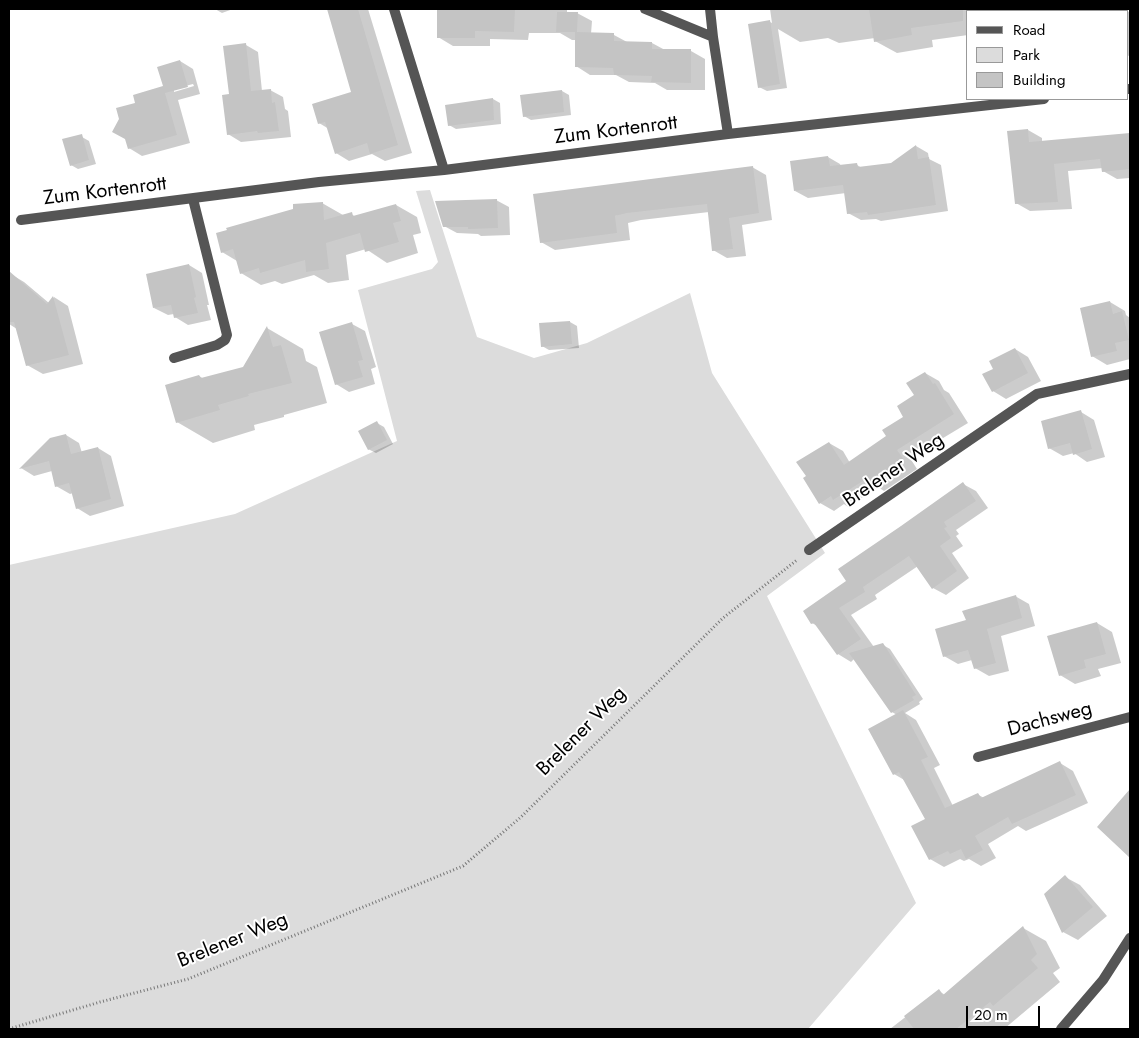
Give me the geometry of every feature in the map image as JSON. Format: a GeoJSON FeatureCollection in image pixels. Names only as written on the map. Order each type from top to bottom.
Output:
{"type":"FeatureCollection","features":[{"type":"Feature","properties":{"kind":"street"},"geometry":{"type":"LineString","coordinates":[[394,9],[444,170]]}},
{"type":"Feature","properties":{"kind":"street"},"geometry":{"type":"LineString","coordinates":[[645,9],[713,37]]}},
{"type":"Feature","properties":{"kind":"street"},"geometry":{"type":"LineString","coordinates":[[710,9],[728,134]]}},
{"type":"Feature","properties":{"kind":"street","name":"Zum Kortenrott"},"geometry":{"type":"LineString","coordinates":[[21,220],[319,182],[444,170],[728,134],[1035,100]]}},
{"type":"Feature","properties":{"kind":"street","name":"Zum Kortenrott"},"geometry":{"type":"LineString","coordinates":[[174,358],[217,345],[225,340],[227,335],[193,199]]}},
{"type":"Feature","properties":{"kind":"street","name":"Brelener Weg"},"geometry":{"type":"LineString","coordinates":[[810,550],[1037,394],[1130,374]]}},
{"type":"Feature","properties":{"kind":"street","name":"Dachsweg"},"geometry":{"type":"LineString","coordinates":[[978,757],[1130,716]]}},
{"type":"Feature","properties":{"kind":"street"},"geometry":{"type":"LineString","coordinates":[[1061,1029],[1103,980],[1130,938]]}},
{"type":"Feature","properties":{"kind":"path","name":"Brelener Weg"},"geometry":{"type":"LineString","coordinates":[[9,1029],[100,1002],[188,979],[464,866],[521,817],[723,618],[810,550]]}},
{"type":"Feature","properties":{"kind":"green space"},"geometry":{"type":"Polygon","coordinates":[[[430,190],[477,337],[534,358],[587,343],[690,293],[712,373],[825,553],[767,596],[916,903],[808,1029],[9,1029],[9,565],[235,514],[397,441],[358,290],[432,269],[438,262],[416,191],[430,190]]]}},
{"type":"Feature","properties":{"kind":"building"},"geometry":{"type":"Polygon","coordinates":[[[327,9],[358,9],[398,145],[370,154],[367,143],[335,154],[325,122],[318,124],[312,104],[351,92],[327,9]]]}},
{"type":"Feature","properties":{"kind":"building"},"geometry":{"type":"Polygon","coordinates":[[[437,9],[515,9],[514,32],[475,31],[475,38],[437,38],[437,9]]]}},
{"type":"Feature","properties":{"kind":"building"},"geometry":{"type":"Polygon","coordinates":[[[869,9],[963,9],[963,21],[911,28],[912,35],[874,42],[869,9]]]}},
{"type":"Feature","properties":{"kind":"building"},"geometry":{"type":"Polygon","coordinates":[[[557,12],[578,12],[577,32],[614,33],[614,41],[652,42],[652,49],[691,49],[691,83],[651,82],[652,76],[614,75],[613,68],[575,67],[575,32],[556,32],[557,12]]]}},
{"type":"Feature","properties":{"kind":"building"},"geometry":{"type":"Polygon","coordinates":[[[770,20],[780,84],[758,88],[748,24],[770,20]]]}},
{"type":"Feature","properties":{"kind":"building"},"geometry":{"type":"Polygon","coordinates":[[[246,43],[251,91],[271,89],[272,103],[275,102],[279,131],[258,133],[257,131],[227,135],[222,95],[229,94],[223,46],[246,43]]]}},
{"type":"Feature","properties":{"kind":"building"},"geometry":{"type":"Polygon","coordinates":[[[180,60],[188,87],[165,93],[177,135],[128,149],[125,139],[112,132],[119,119],[116,108],[135,103],[133,95],[163,86],[157,67],[180,60]]]}},
{"type":"Feature","properties":{"kind":"building"},"geometry":{"type":"Polygon","coordinates":[[[562,90],[564,112],[523,117],[520,95],[562,90]]]}},
{"type":"Feature","properties":{"kind":"building"},"geometry":{"type":"Polygon","coordinates":[[[493,98],[494,120],[448,126],[445,105],[493,98]]]}},
{"type":"Feature","properties":{"kind":"building"},"geometry":{"type":"Polygon","coordinates":[[[1028,129],[1029,142],[1130,133],[1130,169],[1102,172],[1100,159],[1054,164],[1058,202],[1015,204],[1007,131],[1028,129]]]}},
{"type":"Feature","properties":{"kind":"building"},"geometry":{"type":"Polygon","coordinates":[[[82,134],[89,160],[70,166],[62,139],[82,134]]]}},
{"type":"Feature","properties":{"kind":"building"},"geometry":{"type":"Polygon","coordinates":[[[916,145],[918,159],[929,157],[936,205],[868,215],[867,212],[847,214],[843,185],[794,191],[790,161],[828,156],[830,166],[857,163],[858,167],[891,163],[916,145]]]}},
{"type":"Feature","properties":{"kind":"building"},"geometry":{"type":"Polygon","coordinates":[[[753,166],[759,213],[729,218],[733,249],[712,251],[707,204],[627,213],[615,216],[617,233],[540,243],[533,194],[753,166]]]}},
{"type":"Feature","properties":{"kind":"building"},"geometry":{"type":"Polygon","coordinates":[[[497,199],[498,228],[468,229],[468,227],[443,227],[435,201],[497,199]]]}},
{"type":"Feature","properties":{"kind":"building"},"geometry":{"type":"Polygon","coordinates":[[[323,202],[324,220],[352,212],[353,216],[396,204],[401,221],[393,223],[399,242],[365,252],[360,233],[326,243],[329,269],[306,272],[305,260],[260,273],[259,268],[240,274],[233,249],[221,253],[216,233],[227,230],[226,228],[293,209],[293,204],[323,202]]]}},
{"type":"Feature","properties":{"kind":"building"},"geometry":{"type":"Polygon","coordinates":[[[189,264],[198,313],[174,318],[171,305],[153,308],[146,274],[189,264]]]}},
{"type":"Feature","properties":{"kind":"building"},"geometry":{"type":"Polygon","coordinates":[[[9,271],[47,304],[53,296],[69,355],[26,366],[14,322],[9,322],[9,271]]]}},
{"type":"Feature","properties":{"kind":"building"},"geometry":{"type":"Polygon","coordinates":[[[1110,301],[1113,314],[1122,311],[1129,340],[1115,343],[1117,351],[1091,357],[1080,308],[1110,301]]]}},
{"type":"Feature","properties":{"kind":"building"},"geometry":{"type":"Polygon","coordinates":[[[570,321],[572,344],[541,347],[539,323],[570,321]]]}},
{"type":"Feature","properties":{"kind":"building"},"geometry":{"type":"Polygon","coordinates":[[[352,322],[363,360],[358,361],[363,377],[335,385],[319,332],[352,322]]]}},
{"type":"Feature","properties":{"kind":"building"},"geometry":{"type":"Polygon","coordinates":[[[267,326],[273,347],[281,345],[292,383],[248,394],[249,396],[218,405],[220,410],[176,423],[165,385],[199,375],[201,378],[243,367],[267,326]]]}},
{"type":"Feature","properties":{"kind":"building"},"geometry":{"type":"Polygon","coordinates":[[[1015,348],[1028,373],[992,392],[982,374],[993,369],[989,361],[1015,348]]]}},
{"type":"Feature","properties":{"kind":"building"},"geometry":{"type":"Polygon","coordinates":[[[925,372],[933,384],[935,383],[954,414],[897,450],[904,460],[870,484],[866,479],[833,500],[831,496],[819,504],[803,478],[806,476],[796,462],[829,442],[844,465],[886,436],[882,430],[903,417],[897,406],[914,395],[906,383],[925,372]]]}},
{"type":"Feature","properties":{"kind":"building"},"geometry":{"type":"Polygon","coordinates":[[[1081,410],[1092,449],[1073,455],[1070,443],[1048,449],[1041,421],[1081,410]]]}},
{"type":"Feature","properties":{"kind":"building"},"geometry":{"type":"Polygon","coordinates":[[[377,421],[387,440],[368,450],[358,431],[377,421]]]}},
{"type":"Feature","properties":{"kind":"building"},"geometry":{"type":"Polygon","coordinates":[[[66,434],[71,454],[98,447],[111,499],[76,509],[69,483],[55,487],[49,461],[19,469],[50,438],[66,434]]]}},
{"type":"Feature","properties":{"kind":"building"},"geometry":{"type":"Polygon","coordinates":[[[963,482],[976,501],[944,522],[947,527],[944,528],[951,538],[940,546],[957,571],[932,589],[909,556],[863,587],[865,592],[839,608],[861,639],[837,655],[814,623],[811,624],[803,611],[846,581],[838,569],[963,482]]]}},
{"type":"Feature","properties":{"kind":"building"},"geometry":{"type":"Polygon","coordinates":[[[1016,595],[1022,618],[987,629],[996,663],[974,669],[968,650],[943,657],[935,629],[966,620],[962,611],[1016,595]]]}},
{"type":"Feature","properties":{"kind":"building"},"geometry":{"type":"Polygon","coordinates":[[[1097,622],[1106,654],[1084,660],[1086,668],[1059,676],[1047,636],[1097,622]]]}},
{"type":"Feature","properties":{"kind":"building"},"geometry":{"type":"Polygon","coordinates":[[[883,643],[916,695],[912,697],[914,700],[891,713],[849,653],[883,643]]]}},
{"type":"Feature","properties":{"kind":"building"},"geometry":{"type":"Polygon","coordinates":[[[903,710],[928,757],[921,760],[945,808],[978,793],[981,798],[1060,761],[1076,795],[1012,824],[1008,817],[975,836],[983,850],[966,859],[961,849],[950,854],[948,851],[929,860],[911,826],[925,819],[899,772],[893,775],[868,729],[903,710]]]}},
{"type":"Feature","properties":{"kind":"building"},"geometry":{"type":"Polygon","coordinates":[[[1130,789],[1130,858],[1097,827],[1130,789]]]}},
{"type":"Feature","properties":{"kind":"building"},"geometry":{"type":"Polygon","coordinates":[[[1065,875],[1093,907],[1062,933],[1044,894],[1065,875]]]}},
{"type":"Feature","properties":{"kind":"building"},"geometry":{"type":"Polygon","coordinates":[[[1023,926],[1037,954],[1031,960],[1038,968],[993,1006],[990,1002],[956,1029],[914,1029],[904,1016],[939,989],[943,995],[1023,926]]]}}]}
